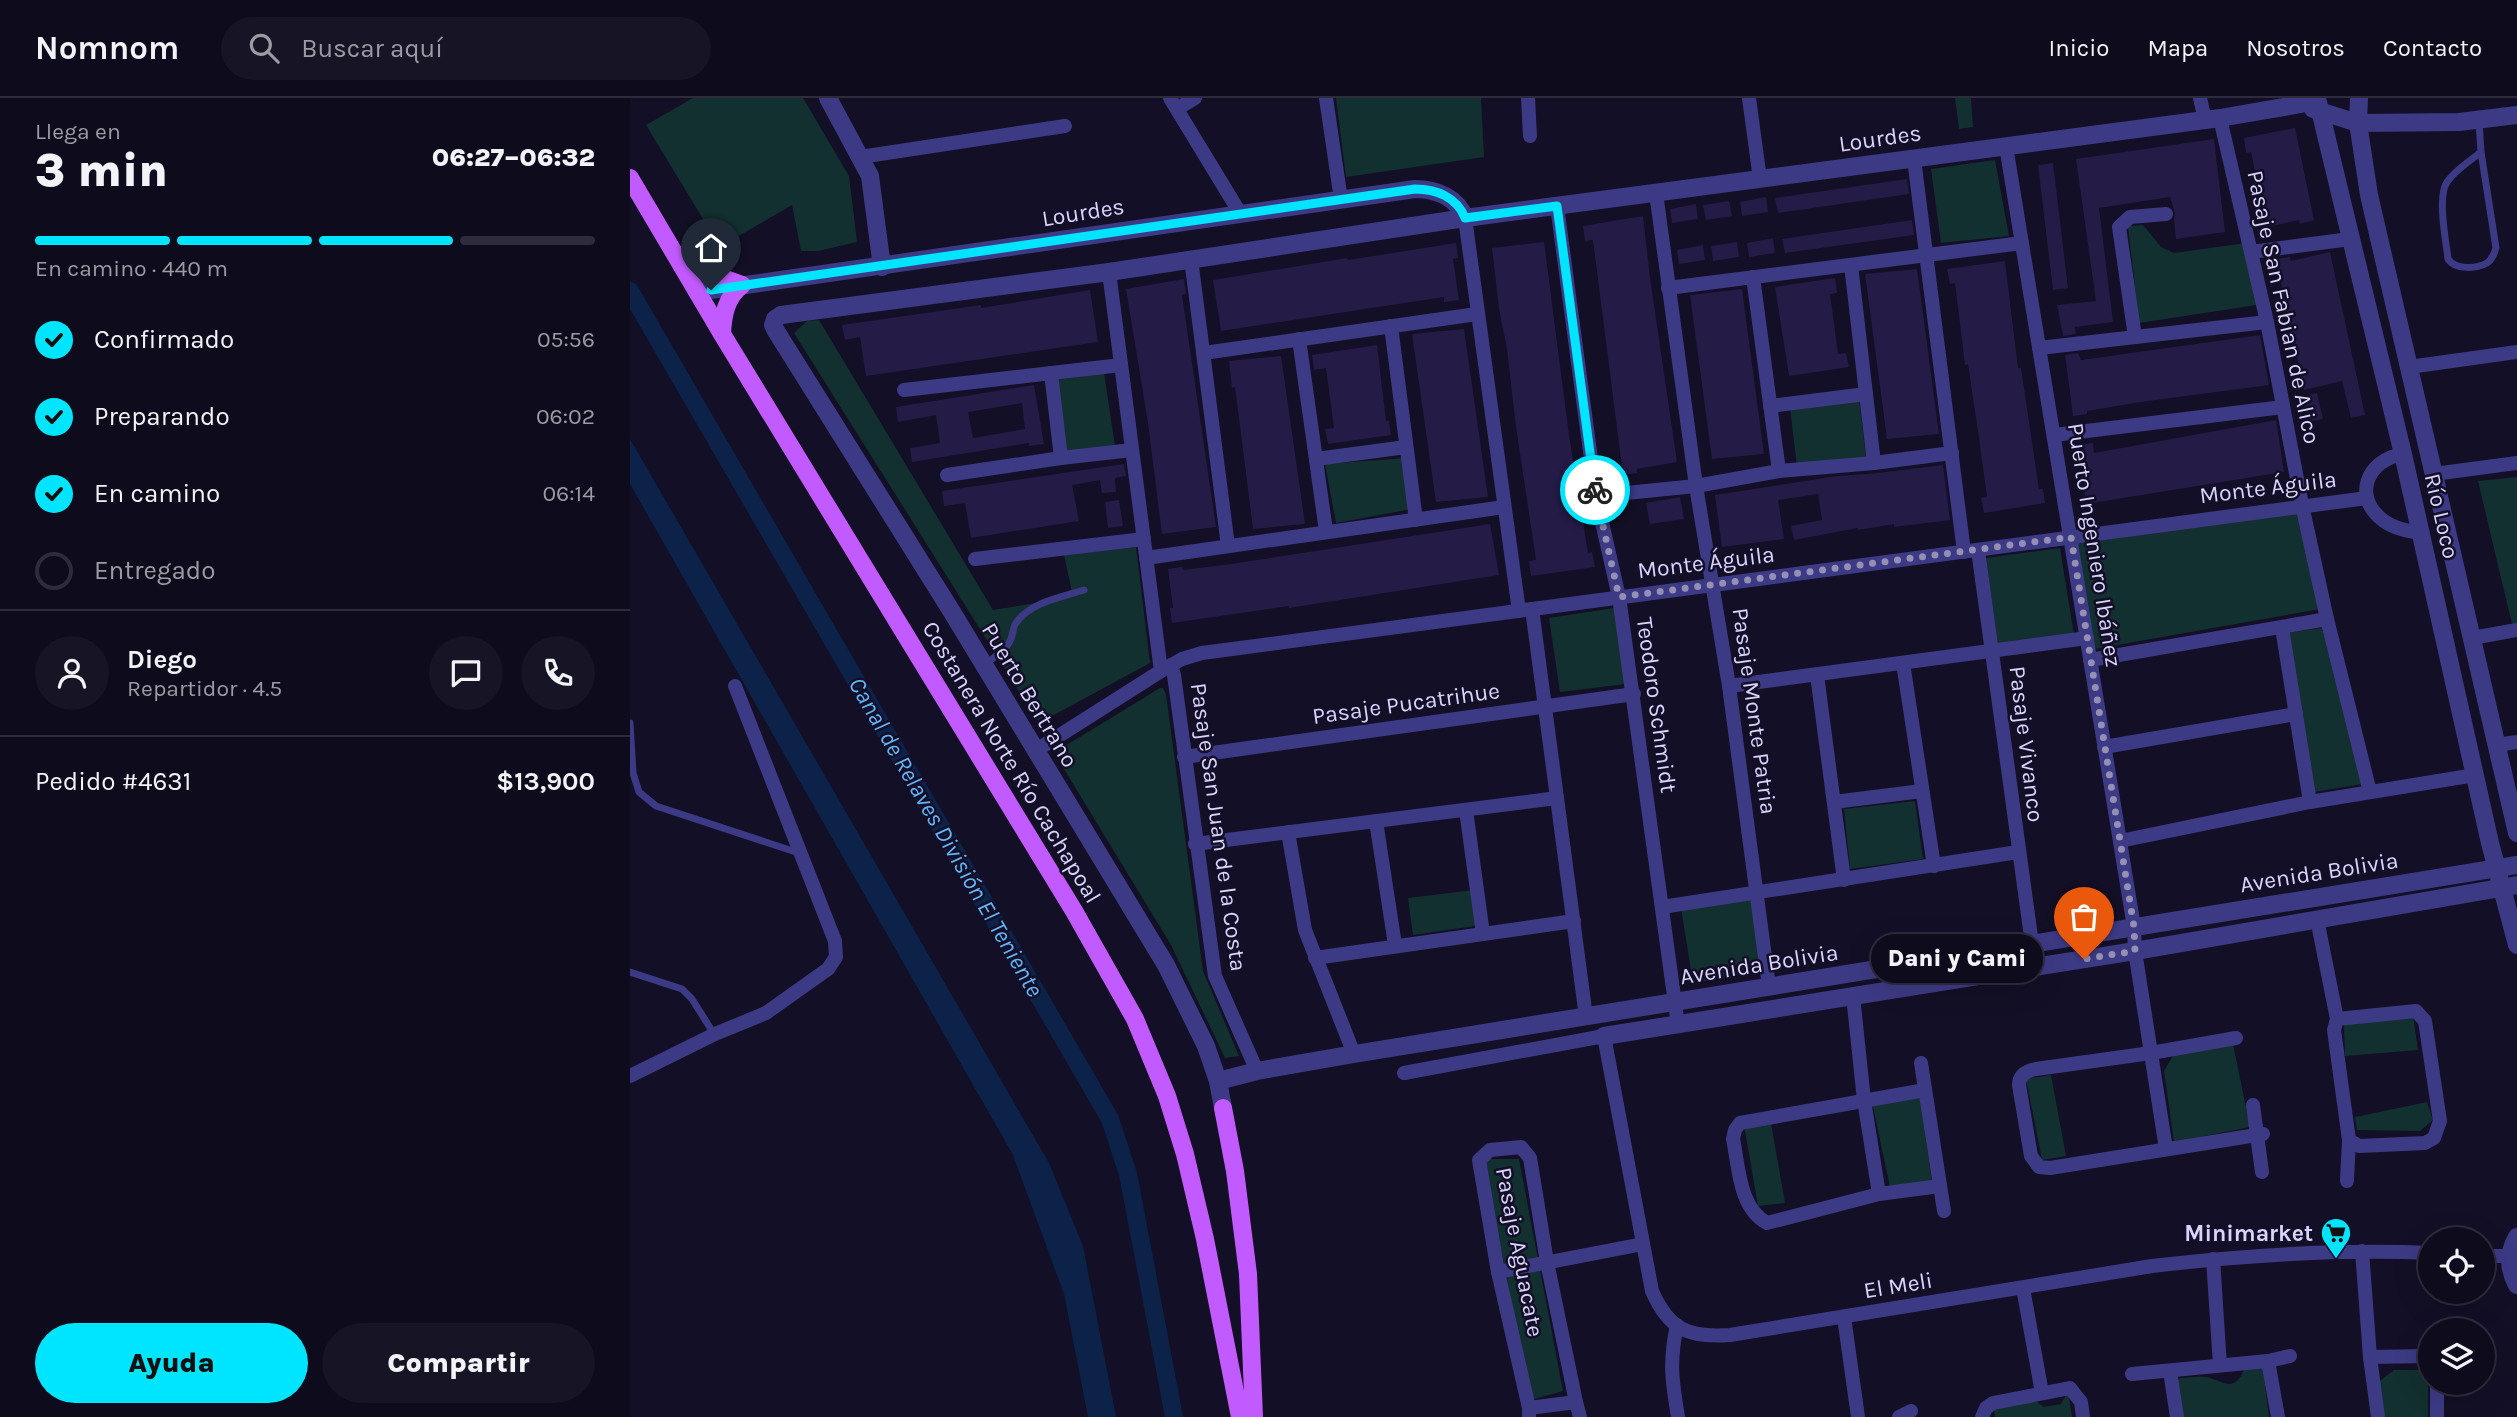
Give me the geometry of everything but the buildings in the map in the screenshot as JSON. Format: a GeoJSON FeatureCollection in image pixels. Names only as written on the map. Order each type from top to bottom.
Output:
{"type":"FeatureCollection","features":[{"type":"Feature","properties":{"kind":"main road","name":"Costanera Norte Río Cachapoal"},"geometry":{"type":"LineString","coordinates":[[630,178],[722,334],[1074,911],[1135,1020],[1167,1096],[1188,1164],[1240,1417]]}},
{"type":"Feature","properties":{"kind":"main road"},"geometry":{"type":"LineString","coordinates":[[673,252],[709,272],[742,285],[733,293],[725,309],[722,334]]}},
{"type":"Feature","properties":{"kind":"main road"},"geometry":{"type":"LineString","coordinates":[[1223,1108],[1235,1171],[1248,1274],[1254,1417]]}},
{"type":"Feature","properties":{"kind":"street"},"geometry":{"type":"LineString","coordinates":[[828,98],[870,176],[881,267]]}},
{"type":"Feature","properties":{"kind":"street"},"geometry":{"type":"LineString","coordinates":[[1195,98],[1173,103],[1240,213]]}},
{"type":"Feature","properties":{"kind":"street"},"geometry":{"type":"LineString","coordinates":[[1326,98],[1341,200]]}},
{"type":"Feature","properties":{"kind":"street"},"geometry":{"type":"LineString","coordinates":[[1530,135],[1532,98]]}},
{"type":"Feature","properties":{"kind":"street"},"geometry":{"type":"LineString","coordinates":[[1749,98],[1760,179]]}},
{"type":"Feature","properties":{"kind":"street","name":"Pasaje San Fabian de Alico"},"geometry":{"type":"LineString","coordinates":[[2200,98],[2212,119],[2252,252],[2302,505],[2370,792]]}},
{"type":"Feature","properties":{"kind":"street","name":"Río Loco"},"geometry":{"type":"LineString","coordinates":[[2359,98],[2358,123],[2369,195],[2517,833]]}},
{"type":"Feature","properties":{"kind":"street","name":"Lourdes"},"geometry":{"type":"LineString","coordinates":[[775,319],[1465,218],[2212,119],[2313,103],[2358,123],[2479,120],[2517,115]]}},
{"type":"Feature","properties":{"kind":"street","name":"Río Loco"},"geometry":{"type":"LineString","coordinates":[[2313,103],[2403,454],[2496,868],[2510,886],[2517,945]]}},
{"type":"Feature","properties":{"kind":"street"},"geometry":{"type":"LineString","coordinates":[[860,158],[1065,126]]}},
{"type":"Feature","properties":{"kind":"street","name":"Puerto Ingeniero Ibáñez"},"geometry":{"type":"LineString","coordinates":[[2007,146],[2134,927],[2135,951],[2166,1149]]}},
{"type":"Feature","properties":{"kind":"street","name":"Pasaje Vivanco"},"geometry":{"type":"LineString","coordinates":[[1914,159],[1952,453],[1993,650],[2032,944]]}},
{"type":"Feature","properties":{"kind":"street","name":"Lourdes"},"geometry":{"type":"LineString","coordinates":[[697,292],[1415,189],[1428,189],[1454,201],[1462,208],[1465,218]]}},
{"type":"Feature","properties":{"kind":"street","name":"Pasaje Monte Patria"},"geometry":{"type":"LineString","coordinates":[[1657,193],[1696,486],[1729,685],[1769,987]]}},
{"type":"Feature","properties":{"kind":"street","name":"Teodoro Schmidt"},"geometry":{"type":"LineString","coordinates":[[1557,206],[1596,496],[1619,597],[1678,1025]]}},
{"type":"Feature","properties":{"kind":"street"},"geometry":{"type":"LineString","coordinates":[[2135,337],[2119,227],[2130,216],[2165,214]]}},
{"type":"Feature","properties":{"kind":"street"},"geometry":{"type":"LineString","coordinates":[[1465,218],[1504,507],[1545,706],[1586,1017]]}},
{"type":"Feature","properties":{"kind":"street"},"geometry":{"type":"LineString","coordinates":[[2252,252],[2350,239]]}},
{"type":"Feature","properties":{"kind":"street"},"geometry":{"type":"LineString","coordinates":[[1668,288],[2022,243]]}},
{"type":"Feature","properties":{"kind":"street"},"geometry":{"type":"LineString","coordinates":[[1191,259],[1228,546]]}},
{"type":"Feature","properties":{"kind":"street"},"geometry":{"type":"LineString","coordinates":[[1851,265],[1874,463]]}},
{"type":"Feature","properties":{"kind":"street","name":"Pasaje San Juan de la Costa"},"geometry":{"type":"LineString","coordinates":[[1110,272],[1143,539],[1166,668],[1174,675],[1215,976],[1257,1071]]}},
{"type":"Feature","properties":{"kind":"street"},"geometry":{"type":"LineString","coordinates":[[1753,277],[1779,471]]}},
{"type":"Feature","properties":{"kind":"street"},"geometry":{"type":"LineString","coordinates":[[1204,353],[1477,314]]}},
{"type":"Feature","properties":{"kind":"street","name":"Puerto Bertrano"},"geometry":{"type":"LineString","coordinates":[[775,319],[773,325],[776,331],[984,665],[1166,965],[1196,1023],[1218,1081],[1223,1108]]}},
{"type":"Feature","properties":{"kind":"street"},"geometry":{"type":"LineString","coordinates":[[2039,348],[2267,321]]}},
{"type":"Feature","properties":{"kind":"street"},"geometry":{"type":"LineString","coordinates":[[1391,327],[1416,520]]}},
{"type":"Feature","properties":{"kind":"street"},"geometry":{"type":"LineString","coordinates":[[1299,339],[1326,531]]}},
{"type":"Feature","properties":{"kind":"street"},"geometry":{"type":"LineString","coordinates":[[2409,367],[2517,352]]}},
{"type":"Feature","properties":{"kind":"street"},"geometry":{"type":"LineString","coordinates":[[904,390],[1121,365]]}},
{"type":"Feature","properties":{"kind":"street"},"geometry":{"type":"LineString","coordinates":[[1051,373],[1061,458]]}},
{"type":"Feature","properties":{"kind":"street"},"geometry":{"type":"LineString","coordinates":[[1770,406],[1866,394]]}},
{"type":"Feature","properties":{"kind":"street"},"geometry":{"type":"LineString","coordinates":[[2054,435],[2283,407]]}},
{"type":"Feature","properties":{"kind":"street"},"geometry":{"type":"LineString","coordinates":[[1316,459],[1406,447]]}},
{"type":"Feature","properties":{"kind":"street"},"geometry":{"type":"LineString","coordinates":[[947,475],[1132,450]]}},
{"type":"Feature","properties":{"kind":"street"},"geometry":{"type":"LineString","coordinates":[[1596,496],[1696,486],[1779,471],[1952,453]]}},
{"type":"Feature","properties":{"kind":"street","name":"Monte Águila"},"geometry":{"type":"LineString","coordinates":[[2403,454],[2389,456],[2379,462],[2371,472],[2367,484],[2367,498],[2372,509],[2387,523],[2421,533]]}},
{"type":"Feature","properties":{"kind":"street"},"geometry":{"type":"LineString","coordinates":[[2434,474],[2517,463]]}},
{"type":"Feature","properties":{"kind":"street","name":"Monte Águila"},"geometry":{"type":"LineString","coordinates":[[1035,751],[1166,668],[1202,653],[2367,498]]}},
{"type":"Feature","properties":{"kind":"street"},"geometry":{"type":"LineString","coordinates":[[1146,558],[1504,507]]}},
{"type":"Feature","properties":{"kind":"street"},"geometry":{"type":"LineString","coordinates":[[975,559],[1143,539]]}},
{"type":"Feature","properties":{"kind":"street"},"geometry":{"type":"LineString","coordinates":[[2090,660],[2327,619]]}},
{"type":"Feature","properties":{"kind":"street"},"geometry":{"type":"LineString","coordinates":[[2282,628],[2310,802]]}},
{"type":"Feature","properties":{"kind":"street"},"geometry":{"type":"LineString","coordinates":[[2472,638],[2517,630]]}},
{"type":"Feature","properties":{"kind":"street"},"geometry":{"type":"LineString","coordinates":[[1729,685],[2087,638]]}},
{"type":"Feature","properties":{"kind":"street"},"geometry":{"type":"LineString","coordinates":[[1903,663],[1934,866]]}},
{"type":"Feature","properties":{"kind":"street"},"geometry":{"type":"LineString","coordinates":[[1817,675],[1844,880]]}},
{"type":"Feature","properties":{"kind":"street"},"geometry":{"type":"LineString","coordinates":[[630,1076],[715,1034],[766,1013],[828,969],[836,957],[835,941],[803,854],[735,686]]}},
{"type":"Feature","properties":{"kind":"street","name":"Pasaje Pucatrihue"},"geometry":{"type":"LineString","coordinates":[[1184,757],[1633,694]]}},
{"type":"Feature","properties":{"kind":"street"},"geometry":{"type":"LineString","coordinates":[[2104,747],[2296,714]]}},
{"type":"Feature","properties":{"kind":"street"},"geometry":{"type":"LineString","coordinates":[[2497,745],[2517,742]]}},
{"type":"Feature","properties":{"kind":"street"},"geometry":{"type":"LineString","coordinates":[[2120,841],[2310,802],[2475,775]]}},
{"type":"Feature","properties":{"kind":"street"},"geometry":{"type":"LineString","coordinates":[[1834,802],[1922,791]]}},
{"type":"Feature","properties":{"kind":"street"},"geometry":{"type":"LineString","coordinates":[[1195,844],[1557,798]]}},
{"type":"Feature","properties":{"kind":"street"},"geometry":{"type":"LineString","coordinates":[[1466,810],[1483,934]]}},
{"type":"Feature","properties":{"kind":"street"},"geometry":{"type":"LineString","coordinates":[[1376,821],[1395,945]]}},
{"type":"Feature","properties":{"kind":"street"},"geometry":{"type":"LineString","coordinates":[[1288,832],[1305,930],[1354,1054]]}},
{"type":"Feature","properties":{"kind":"street"},"geometry":{"type":"LineString","coordinates":[[1662,907],[2018,852]]}},
{"type":"Feature","properties":{"kind":"street","name":"Avenida Bolivia"},"geometry":{"type":"LineString","coordinates":[[1218,1081],[1257,1071],[1354,1054],[2517,864]]}},
{"type":"Feature","properties":{"kind":"street","name":"Avenida Bolivia"},"geometry":{"type":"LineString","coordinates":[[1404,1073],[1604,1036],[2135,951],[2510,886]]}},
{"type":"Feature","properties":{"kind":"street"},"geometry":{"type":"LineString","coordinates":[[2317,919],[2337,1019],[2334,1030],[2349,1140],[2347,1181]]}},
{"type":"Feature","properties":{"kind":"street"},"geometry":{"type":"LineString","coordinates":[[1315,958],[1574,921]]}},
{"type":"Feature","properties":{"kind":"street"},"geometry":{"type":"LineString","coordinates":[[1853,996],[1864,1100],[1879,1194]]}},
{"type":"Feature","properties":{"kind":"street"},"geometry":{"type":"LineString","coordinates":[[2337,1019],[2416,1011],[2422,1015],[2440,1121],[2434,1138],[2425,1143],[2359,1146],[2349,1140]]}},
{"type":"Feature","properties":{"kind":"street"},"geometry":{"type":"LineString","coordinates":[[1604,1036],[1652,1291],[1667,1316],[1677,1325],[1671,1349],[1670,1371],[1678,1417]]}},
{"type":"Feature","properties":{"kind":"street"},"geometry":{"type":"LineString","coordinates":[[2236,1038],[2030,1070],[2022,1076],[2019,1085],[2031,1156],[2039,1167],[2050,1168],[2260,1134]]}},
{"type":"Feature","properties":{"kind":"street"},"geometry":{"type":"LineString","coordinates":[[1921,1063],[1944,1211]]}},
{"type":"Feature","properties":{"kind":"street"},"geometry":{"type":"LineString","coordinates":[[1925,1090],[1740,1123],[1733,1139],[1748,1206],[1755,1217],[1767,1223],[1879,1194],[1940,1186]]}},
{"type":"Feature","properties":{"kind":"street"},"geometry":{"type":"LineString","coordinates":[[2253,1105],[2260,1134],[2262,1171]]}},
{"type":"Feature","properties":{"kind":"street","name":"Pasaje Aguacate"},"geometry":{"type":"LineString","coordinates":[[1576,1402],[1529,1412],[1498,1272],[1479,1160],[1490,1150],[1521,1147],[1530,1158],[1547,1262],[1580,1417]]}},
{"type":"Feature","properties":{"kind":"street"},"geometry":{"type":"LineString","coordinates":[[2517,1237],[2510,1256],[2511,1270],[2517,1285]]}},
{"type":"Feature","properties":{"kind":"street"},"geometry":{"type":"LineString","coordinates":[[1498,1272],[1643,1244]]}},
{"type":"Feature","properties":{"kind":"street"},"geometry":{"type":"LineString","coordinates":[[2362,1251],[2370,1357],[2378,1417]]}},
{"type":"Feature","properties":{"kind":"street","name":"El Meli"},"geometry":{"type":"LineString","coordinates":[[1677,1325],[1706,1337],[2152,1266],[2270,1253],[2418,1253]]}},
{"type":"Feature","properties":{"kind":"street"},"geometry":{"type":"LineString","coordinates":[[2495,1256],[2510,1256]]}},
{"type":"Feature","properties":{"kind":"street"},"geometry":{"type":"LineString","coordinates":[[2213,1259],[2220,1365]]}},
{"type":"Feature","properties":{"kind":"street"},"geometry":{"type":"LineString","coordinates":[[2023,1288],[2042,1393]]}},
{"type":"Feature","properties":{"kind":"street"},"geometry":{"type":"LineString","coordinates":[[1844,1317],[1858,1417]]}},
{"type":"Feature","properties":{"kind":"street"},"geometry":{"type":"LineString","coordinates":[[2132,1374],[2268,1362],[2290,1356]]}},
{"type":"Feature","properties":{"kind":"street"},"geometry":{"type":"LineString","coordinates":[[2370,1357],[2418,1356]]}},
{"type":"Feature","properties":{"kind":"street"},"geometry":{"type":"LineString","coordinates":[[2268,1362],[2278,1417]]}},
{"type":"Feature","properties":{"kind":"street"},"geometry":{"type":"LineString","coordinates":[[2171,1371],[2177,1417]]}},
{"type":"Feature","properties":{"kind":"street"},"geometry":{"type":"LineString","coordinates":[[1982,1417],[1986,1408],[1993,1403],[2070,1388],[2081,1402],[2083,1417]]}},
{"type":"Feature","properties":{"kind":"street"},"geometry":{"type":"LineString","coordinates":[[2437,1395],[2437,1417]]}},
{"type":"Feature","properties":{"kind":"lane"},"geometry":{"type":"LineString","coordinates":[[2479,120],[2481,152],[2496,248],[2493,257],[2486,264],[2459,268],[2452,266],[2448,260],[2442,194],[2454,173],[2481,152]]}},
{"type":"Feature","properties":{"kind":"lane"},"geometry":{"type":"LineString","coordinates":[[984,665],[1005,650],[1016,623],[1030,611],[1046,601],[1084,590]]}},
{"type":"Feature","properties":{"kind":"lane"},"geometry":{"type":"LineString","coordinates":[[630,723],[633,773],[639,792],[656,806],[803,854]]}},
{"type":"Feature","properties":{"kind":"lane"},"geometry":{"type":"LineString","coordinates":[[630,972],[682,989],[692,999],[715,1034]]}},
{"type":"Feature","properties":{"kind":"green space"},"geometry":{"type":"Polygon","coordinates":[[[693,98],[803,98],[849,176],[857,242],[818,251],[801,251],[792,205],[720,247],[646,125],[693,98]]]}},
{"type":"Feature","properties":{"kind":"green space"},"geometry":{"type":"Polygon","coordinates":[[[1336,98],[1481,98],[1484,157],[1346,177],[1336,98]]]}},
{"type":"Feature","properties":{"kind":"green space"},"geometry":{"type":"Polygon","coordinates":[[[1955,98],[1971,98],[1973,127],[1959,129],[1955,98]]]}},
{"type":"Feature","properties":{"kind":"green space"},"geometry":{"type":"Polygon","coordinates":[[[1995,160],[2009,236],[1941,243],[1931,169],[1995,160]]]}},
{"type":"Feature","properties":{"kind":"green space"},"geometry":{"type":"Polygon","coordinates":[[[2143,225],[2161,247],[2174,253],[2246,243],[2263,304],[2139,323],[2128,226],[2143,225]]]}},
{"type":"Feature","properties":{"kind":"green space"},"geometry":{"type":"Polygon","coordinates":[[[819,320],[993,610],[1073,597],[1064,555],[1136,547],[1150,663],[1039,723],[794,333],[807,321],[819,320]]]}},
{"type":"Feature","properties":{"kind":"green space"},"geometry":{"type":"Polygon","coordinates":[[[1104,373],[1115,446],[1067,452],[1056,380],[1104,373]]]}},
{"type":"Feature","properties":{"kind":"green space"},"geometry":{"type":"Polygon","coordinates":[[[1859,399],[1866,458],[1797,467],[1790,408],[1859,399]]]}},
{"type":"Feature","properties":{"kind":"green space"},"geometry":{"type":"Polygon","coordinates":[[[1406,458],[1412,509],[1336,523],[1325,464],[1406,458]]]}},
{"type":"Feature","properties":{"kind":"green space"},"geometry":{"type":"Polygon","coordinates":[[[2517,477],[2517,623],[2512,624],[2478,481],[2517,477]]]}},
{"type":"Feature","properties":{"kind":"green space"},"geometry":{"type":"Polygon","coordinates":[[[2296,511],[2320,609],[2095,649],[2077,544],[2296,511]]]}},
{"type":"Feature","properties":{"kind":"green space"},"geometry":{"type":"Polygon","coordinates":[[[2060,548],[2074,635],[1998,644],[1986,558],[2060,548]]]}},
{"type":"Feature","properties":{"kind":"green space"},"geometry":{"type":"Polygon","coordinates":[[[1614,608],[1626,684],[1560,692],[1549,618],[1614,608]]]}},
{"type":"Feature","properties":{"kind":"green space"},"geometry":{"type":"Polygon","coordinates":[[[2322,628],[2363,784],[2313,792],[2287,633],[2322,628]]]}},
{"type":"Feature","properties":{"kind":"green space"},"geometry":{"type":"Polygon","coordinates":[[[1163,688],[1166,694],[1203,971],[1239,1056],[1225,1058],[1171,945],[1058,759],[1057,753],[1060,749],[1163,688]]]}},
{"type":"Feature","properties":{"kind":"green space"},"geometry":{"type":"Polygon","coordinates":[[[1915,801],[1923,859],[1850,869],[1844,809],[1915,801]]]}},
{"type":"Feature","properties":{"kind":"green space"},"geometry":{"type":"Polygon","coordinates":[[[1474,890],[1482,925],[1413,935],[1408,898],[1474,890]]]}},
{"type":"Feature","properties":{"kind":"green space"},"geometry":{"type":"Polygon","coordinates":[[[1756,898],[1764,971],[1693,983],[1681,908],[1756,898]]]}},
{"type":"Feature","properties":{"kind":"green space"},"geometry":{"type":"Polygon","coordinates":[[[2413,1015],[2418,1050],[2345,1056],[2344,1025],[2413,1015]]]}},
{"type":"Feature","properties":{"kind":"green space"},"geometry":{"type":"Polygon","coordinates":[[[2233,1044],[2250,1127],[2174,1142],[2164,1071],[2174,1054],[2233,1044]]]}},
{"type":"Feature","properties":{"kind":"green space"},"geometry":{"type":"Polygon","coordinates":[[[2051,1075],[2066,1156],[2042,1160],[2026,1079],[2051,1075]]]}},
{"type":"Feature","properties":{"kind":"green space"},"geometry":{"type":"Polygon","coordinates":[[[1919,1094],[1932,1181],[1890,1187],[1872,1102],[1919,1094]]]}},
{"type":"Feature","properties":{"kind":"green space"},"geometry":{"type":"Polygon","coordinates":[[[2427,1102],[2433,1120],[2420,1131],[2357,1130],[2355,1117],[2427,1102]]]}},
{"type":"Feature","properties":{"kind":"green space"},"geometry":{"type":"Polygon","coordinates":[[[1771,1123],[1785,1203],[1758,1206],[1744,1125],[1771,1123]]]}},
{"type":"Feature","properties":{"kind":"green space"},"geometry":{"type":"Polygon","coordinates":[[[1483,1159],[1519,1159],[1563,1391],[1531,1400],[1483,1159]]]}},
{"type":"Feature","properties":{"kind":"green space"},"geometry":{"type":"Polygon","coordinates":[[[2263,1368],[2269,1417],[2182,1417],[2174,1379],[2205,1377],[2231,1384],[2240,1378],[2244,1370],[2263,1368]]]}},
{"type":"Feature","properties":{"kind":"green space"},"geometry":{"type":"Polygon","coordinates":[[[2394,1370],[2418,1370],[2418,1395],[2428,1395],[2428,1417],[2383,1417],[2377,1383],[2394,1370]]]}},
{"type":"Feature","properties":{"kind":"green space"},"geometry":{"type":"Polygon","coordinates":[[[2068,1392],[2072,1417],[1995,1417],[1993,1405],[2033,1399],[2044,1407],[2061,1404],[2068,1392]]]}},
{"type":"Feature","properties":{"kind":"water"},"geometry":{"type":"Polygon","coordinates":[[[630,439],[1049,1163],[1083,1246],[1116,1417],[1088,1417],[1064,1294],[1013,1155],[630,484],[630,439]]]}},
{"type":"Feature","properties":{"kind":"waterway","name":"Canal de Relaves División El Teniente"},"geometry":{"type":"LineString","coordinates":[[630,291],[1110,1119],[1128,1174],[1174,1417]]}},
{"type":"Feature","properties":{"kind":"way so far"},"geometry":{"type":"LineString","coordinates":[[1595,490],[1619,597],[2071,537],[2134,927],[2135,951],[2084,959]]}},
{"type":"Feature","properties":{"kind":"place","name":"Dani y Cami"},"geometry":{"type":"Point","coordinates":[2084,959]}},
{"type":"Feature","properties":{"kind":"place","name":"Minimarket"},"geometry":{"type":"Point","coordinates":[2336,1260]}},
{"type":"Feature","properties":{"kind":"route"},"geometry":{"type":"LineString","coordinates":[[711,290],[1415,189],[1428,189],[1444,195],[1462,208],[1465,218],[1557,206],[1595,490]]}}]}
